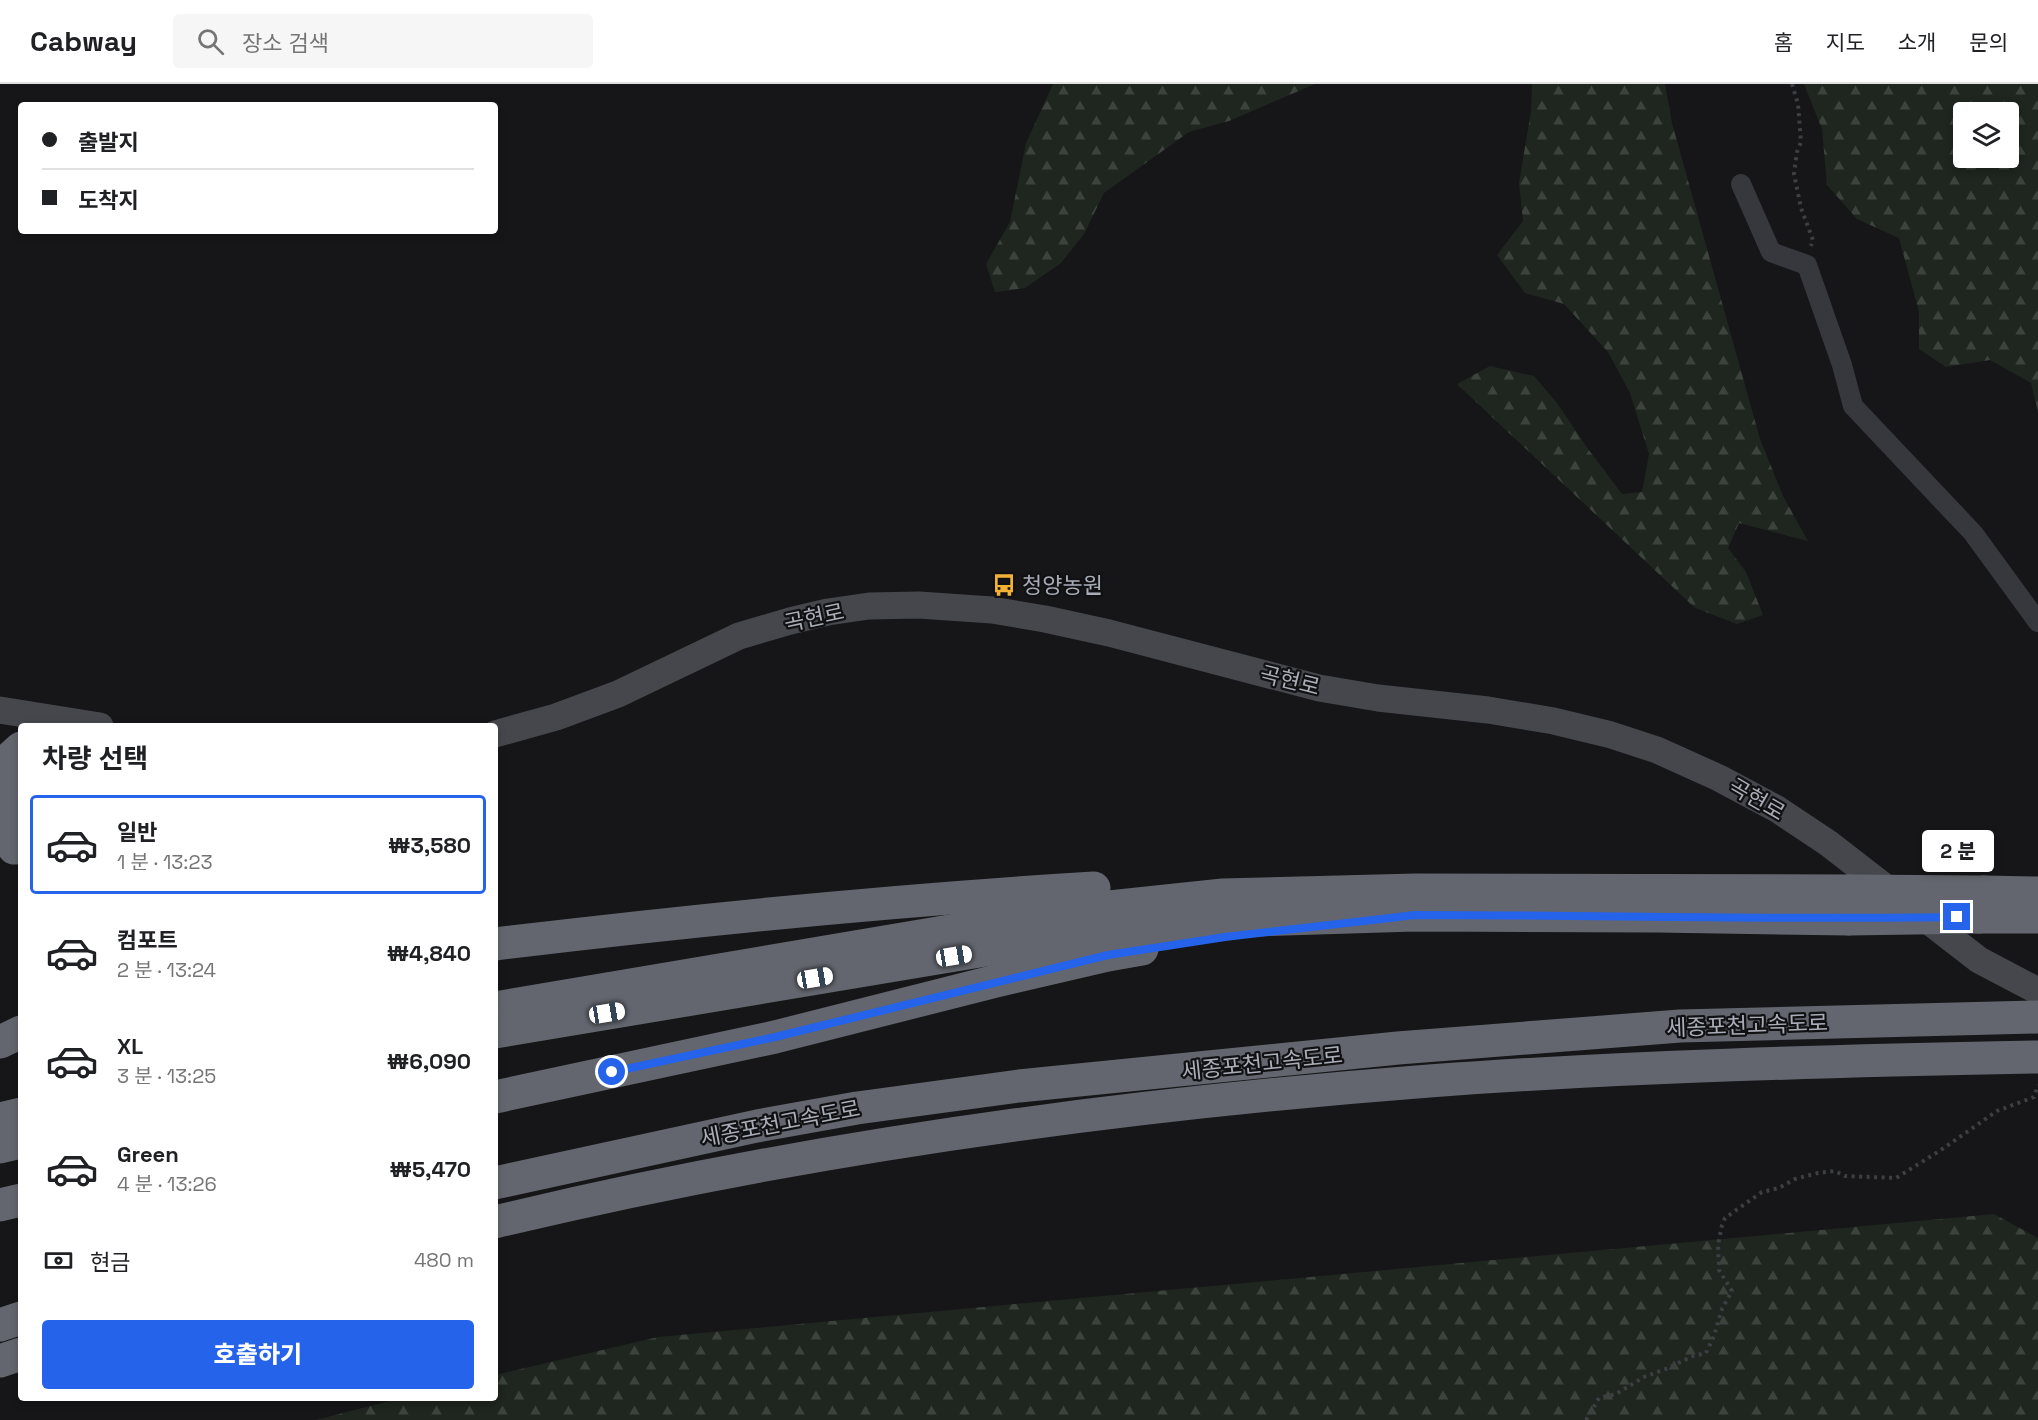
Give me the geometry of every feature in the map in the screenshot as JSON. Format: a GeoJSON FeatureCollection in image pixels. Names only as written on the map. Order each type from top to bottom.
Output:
{"type":"FeatureCollection","features":[{"type":"Feature","properties":{"kind":"highway"},"geometry":{"type":"LineString","coordinates":[[9,842],[3,809],[4,783],[10,758],[18,751]]}},
{"type":"Feature","properties":{"kind":"highway"},"geometry":{"type":"LineString","coordinates":[[498,944],[647,926],[1019,892],[1219,881],[1415,902]]}},
{"type":"Feature","properties":{"kind":"highway"},"geometry":{"type":"LineString","coordinates":[[498,1007],[1062,912],[1223,895],[1415,902],[1657,916],[1849,905],[1981,904],[2038,893]]}},
{"type":"Feature","properties":{"kind":"highway"},"geometry":{"type":"LineString","coordinates":[[498,1031],[1069,936],[1415,902]]}},
{"type":"Feature","properties":{"kind":"highway"},"geometry":{"type":"LineString","coordinates":[[498,1096],[775,1037],[1108,955],[1225,937],[1415,902]]}},
{"type":"Feature","properties":{"kind":"highway"},"geometry":{"type":"LineString","coordinates":[[1981,904],[2038,917]]}},
{"type":"Feature","properties":{"kind":"highway","name":"세종포천고속도로"},"geometry":{"type":"LineString","coordinates":[[498,1182],[757,1126],[857,1108],[1008,1088],[1398,1048],[1656,1028],[2038,1017]]}},
{"type":"Feature","properties":{"kind":"highway"},"geometry":{"type":"LineString","coordinates":[[0,1042],[18,1033]]}},
{"type":"Feature","properties":{"kind":"highway","name":"세종포천고속도로"},"geometry":{"type":"LineString","coordinates":[[498,1221],[683,1180],[852,1148],[999,1126],[1156,1107],[1441,1080],[1559,1073],[1907,1059],[2038,1057]]}},
{"type":"Feature","properties":{"kind":"highway"},"geometry":{"type":"LineString","coordinates":[[0,1119],[18,1115]]}},
{"type":"Feature","properties":{"kind":"highway"},"geometry":{"type":"LineString","coordinates":[[0,1147],[18,1143]]}},
{"type":"Feature","properties":{"kind":"highway"},"geometry":{"type":"LineString","coordinates":[[0,1205],[18,1201]]}},
{"type":"Feature","properties":{"kind":"highway"},"geometry":{"type":"LineString","coordinates":[[0,1325],[18,1319]]}},
{"type":"Feature","properties":{"kind":"highway"},"geometry":{"type":"LineString","coordinates":[[0,1361],[18,1355]]}},
{"type":"Feature","properties":{"kind":"main road","name":"곡현로"},"geometry":{"type":"LineString","coordinates":[[498,733],[555,717],[618,694],[739,636],[828,612],[869,606],[919,605],[992,610],[1035,617],[1109,633],[1318,688],[1554,721],[1608,734],[1657,750],[1719,778],[1777,809],[1828,843],[1979,960],[2038,991]]}},
{"type":"Feature","properties":{"kind":"main road"},"geometry":{"type":"LineString","coordinates":[[0,710],[81,723]]}},
{"type":"Feature","properties":{"kind":"street"},"geometry":{"type":"LineString","coordinates":[[1741,184],[1771,252],[1806,265],[1842,365],[1853,406],[1972,533],[2038,622]]}},
{"type":"Feature","properties":{"kind":"path"},"geometry":{"type":"LineString","coordinates":[[1792,84],[1798,104],[1801,142],[1794,174],[1801,208],[1812,240],[1806,265]]}},
{"type":"Feature","properties":{"kind":"path"},"geometry":{"type":"LineString","coordinates":[[1586,1420],[1599,1398],[1616,1394],[1644,1377],[1693,1356],[1706,1353],[1722,1309],[1732,1291],[1719,1270],[1718,1245],[1725,1218],[1762,1192],[1818,1173],[1835,1171],[1845,1176],[1896,1178],[1997,1111],[2034,1097],[2038,1085]]}},
{"type":"Feature","properties":{"kind":"green space"},"geometry":{"type":"Polygon","coordinates":[[[1053,84],[1315,84],[1229,121],[1189,132],[1104,193],[1084,234],[1061,263],[1025,288],[995,292],[986,264],[1010,222],[1026,143],[1053,84]]]}},
{"type":"Feature","properties":{"kind":"green space"},"geometry":{"type":"Polygon","coordinates":[[[1532,84],[1665,84],[1672,123],[1760,439],[1783,496],[1808,541],[1739,523],[1728,548],[1746,572],[1763,615],[1737,624],[1695,608],[1457,384],[1490,366],[1534,376],[1557,403],[1622,494],[1642,492],[1649,454],[1630,393],[1608,352],[1564,304],[1525,293],[1497,255],[1523,221],[1519,183],[1531,111],[1532,84]]]}},
{"type":"Feature","properties":{"kind":"green space"},"geometry":{"type":"Polygon","coordinates":[[[1804,84],[2038,84],[2038,412],[2031,383],[1990,360],[1946,367],[1919,349],[1919,312],[1899,238],[1857,219],[1827,185],[1822,129],[1804,84]]]}},
{"type":"Feature","properties":{"kind":"green space"},"geometry":{"type":"Polygon","coordinates":[[[1994,1214],[2038,1238],[2038,1420],[316,1420],[389,1401],[498,1401],[498,1374],[658,1337],[1994,1214]]]}},
{"type":"Feature","properties":{"kind":"place","name":"청양농원"},"geometry":{"type":"Point","coordinates":[1004,585]}},
{"type":"Feature","properties":{"kind":"route"},"geometry":{"type":"LineString","coordinates":[[612,1072],[775,1037],[1108,955],[1225,937],[1414,915],[1849,919],[1957,917]]}}]}
